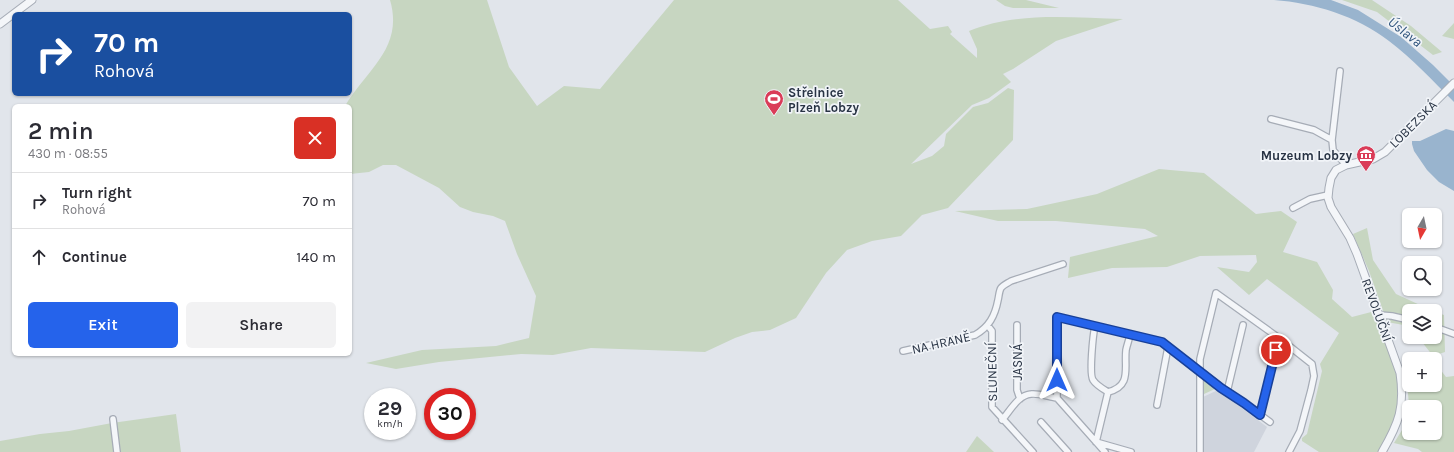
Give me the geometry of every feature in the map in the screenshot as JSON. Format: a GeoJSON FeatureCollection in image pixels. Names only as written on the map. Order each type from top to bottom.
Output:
{"type":"FeatureCollection","features":[{"type":"Feature","properties":{"kind":"street"},"geometry":{"type":"LineString","coordinates":[[16,12],[32,0]]}},
{"type":"Feature","properties":{"kind":"street"},"geometry":{"type":"LineString","coordinates":[[0,24],[12,15]]}},
{"type":"Feature","properties":{"kind":"street"},"geometry":{"type":"LineString","coordinates":[[1292,208],[1310,199],[1328,195],[1331,178],[1335,172],[1346,165],[1333,150],[1332,140],[1340,71]]}},
{"type":"Feature","properties":{"kind":"street","name":"LOBEZSKÁ"},"geometry":{"type":"LineString","coordinates":[[1346,165],[1370,160],[1381,155],[1454,83]]}},
{"type":"Feature","properties":{"kind":"street"},"geometry":{"type":"LineString","coordinates":[[1271,119],[1314,130],[1332,140]]}},
{"type":"Feature","properties":{"kind":"street","name":"REVOLUČNÍ"},"geometry":{"type":"LineString","coordinates":[[1328,195],[1331,207],[1354,246],[1400,373],[1402,391],[1401,409],[1398,420],[1382,452]]}},
{"type":"Feature","properties":{"kind":"street"},"geometry":{"type":"LineString","coordinates":[[988,326],[995,313],[1000,289],[1004,285],[1011,281],[1064,264]]}},
{"type":"Feature","properties":{"kind":"street"},"geometry":{"type":"LineString","coordinates":[[1200,452],[1200,371],[1203,345],[1216,293],[1311,363],[1314,369],[1314,376],[1300,431],[1289,452]]}},
{"type":"Feature","properties":{"kind":"street"},"geometry":{"type":"LineString","coordinates":[[1380,315],[1402,318]]}},
{"type":"Feature","properties":{"kind":"street"},"geometry":{"type":"LineString","coordinates":[[1057,398],[1057,317],[1162,342],[1227,392],[1270,422]]}},
{"type":"Feature","properties":{"kind":"street","name":"JASNÁ"},"geometry":{"type":"LineString","coordinates":[[1016,325],[1017,390],[1020,399]]}},
{"type":"Feature","properties":{"kind":"street"},"geometry":{"type":"LineString","coordinates":[[1227,392],[1242,325]]}},
{"type":"Feature","properties":{"kind":"street","name":"NA HRANĚ"},"geometry":{"type":"LineString","coordinates":[[903,351],[967,338],[982,331],[988,326]]}},
{"type":"Feature","properties":{"kind":"street","name":"SLUNEČNÍ"},"geometry":{"type":"LineString","coordinates":[[988,326],[992,332],[992,407],[1002,420],[1033,452]]}},
{"type":"Feature","properties":{"kind":"street"},"geometry":{"type":"LineString","coordinates":[[1094,326],[1092,378],[1096,384],[1108,392]]}},
{"type":"Feature","properties":{"kind":"street"},"geometry":{"type":"LineString","coordinates":[[1442,330],[1454,334]]}},
{"type":"Feature","properties":{"kind":"street"},"geometry":{"type":"LineString","coordinates":[[1096,442],[1108,392],[1122,384],[1125,379],[1126,350],[1130,335]]}},
{"type":"Feature","properties":{"kind":"street"},"geometry":{"type":"LineString","coordinates":[[1157,405],[1168,347]]}},
{"type":"Feature","properties":{"kind":"street"},"geometry":{"type":"LineString","coordinates":[[1260,415],[1276,350]]}},
{"type":"Feature","properties":{"kind":"street"},"geometry":{"type":"LineString","coordinates":[[1002,420],[1020,399],[1032,394],[1057,398],[1105,452]]}},
{"type":"Feature","properties":{"kind":"street"},"geometry":{"type":"LineString","coordinates":[[113,419],[117,452]]}},
{"type":"Feature","properties":{"kind":"street"},"geometry":{"type":"LineString","coordinates":[[1041,422],[1068,452]]}},
{"type":"Feature","properties":{"kind":"street"},"geometry":{"type":"LineString","coordinates":[[1096,442],[1131,452]]}},
{"type":"Feature","properties":{"kind":"shaded area"},"geometry":{"type":"Polygon","coordinates":[[[1218,390],[1267,427],[1254,452],[1203,452],[1203,397],[1218,390]]]}},
{"type":"Feature","properties":{"kind":"green space"},"geometry":{"type":"Polygon","coordinates":[[[390,0],[487,0],[509,67],[537,106],[564,86],[600,89],[674,0],[898,0],[930,29],[948,26],[952,32],[950,34],[977,58],[977,49],[969,31],[987,25],[1026,18],[1045,17],[1123,19],[1056,41],[1003,74],[1011,82],[989,98],[972,105],[911,164],[932,156],[944,146],[946,134],[973,107],[988,103],[1008,88],[1014,90],[1013,140],[948,208],[922,215],[901,236],[872,241],[847,250],[826,273],[796,318],[770,330],[752,332],[735,338],[705,352],[591,348],[553,355],[521,354],[439,362],[396,369],[366,363],[422,350],[496,346],[529,338],[536,296],[517,254],[505,221],[493,216],[473,212],[460,207],[439,188],[396,165],[383,165],[369,172],[352,174],[352,104],[346,104],[373,69],[388,45],[392,32],[393,17],[390,0]]]}},
{"type":"Feature","properties":{"kind":"green space"},"geometry":{"type":"Polygon","coordinates":[[[996,0],[1026,0],[1059,8],[1013,8],[1005,6],[996,0]]]}},
{"type":"Feature","properties":{"kind":"green space"},"geometry":{"type":"Polygon","coordinates":[[[1342,0],[1372,0],[1411,26],[1442,52],[1433,55],[1377,12],[1342,0]]]}},
{"type":"Feature","properties":{"kind":"green space"},"geometry":{"type":"Polygon","coordinates":[[[1454,23],[1454,39],[1442,36],[1454,23]]]}},
{"type":"Feature","properties":{"kind":"green space"},"geometry":{"type":"Polygon","coordinates":[[[1159,169],[1204,173],[1256,214],[1281,211],[1297,222],[1283,252],[1317,262],[1333,290],[1332,299],[1352,317],[1375,311],[1397,377],[1397,412],[1388,436],[1379,452],[1319,452],[1302,441],[1302,438],[1307,434],[1322,371],[1320,364],[1339,333],[1267,279],[1249,295],[1217,267],[1249,272],[1257,262],[1256,255],[1200,256],[1167,267],[1112,268],[1068,278],[1070,257],[1158,236],[1145,229],[1056,221],[998,221],[955,211],[1027,209],[1097,194],[1159,169]]]}},
{"type":"Feature","properties":{"kind":"green space"},"geometry":{"type":"Polygon","coordinates":[[[1367,228],[1373,260],[1396,294],[1418,304],[1402,304],[1402,325],[1387,322],[1369,271],[1353,234],[1367,228]]]}},
{"type":"Feature","properties":{"kind":"green space"},"geometry":{"type":"Polygon","coordinates":[[[1442,314],[1444,315],[1445,352],[1430,352],[1424,344],[1442,344],[1442,314]]]}},
{"type":"Feature","properties":{"kind":"green space"},"geometry":{"type":"Polygon","coordinates":[[[1442,372],[1446,377],[1454,376],[1454,452],[1422,452],[1418,449],[1394,443],[1402,430],[1402,440],[1442,440],[1442,400],[1409,400],[1408,392],[1442,392],[1442,372]]]}},
{"type":"Feature","properties":{"kind":"green space"},"geometry":{"type":"Polygon","coordinates":[[[1204,381],[1209,382],[1217,388],[1204,394],[1202,392],[1202,384],[1204,381]]]}},
{"type":"Feature","properties":{"kind":"green space"},"geometry":{"type":"Polygon","coordinates":[[[176,414],[181,452],[0,452],[0,441],[176,414]]]}},
{"type":"Feature","properties":{"kind":"green space"},"geometry":{"type":"Polygon","coordinates":[[[977,436],[994,452],[966,452],[977,436]]]}},
{"type":"Feature","properties":{"kind":"water"},"geometry":{"type":"Polygon","coordinates":[[[1274,0],[1331,0],[1358,10],[1401,37],[1433,65],[1454,86],[1454,102],[1406,55],[1377,32],[1363,24],[1320,8],[1274,0]]]}},
{"type":"Feature","properties":{"kind":"water"},"geometry":{"type":"Polygon","coordinates":[[[1446,129],[1454,131],[1454,191],[1439,182],[1427,170],[1414,151],[1412,144],[1412,141],[1420,141],[1446,129]]]}},
{"type":"Feature","properties":{"kind":"place","name":"Střelnice Plzeň Lobzy"},"geometry":{"type":"Point","coordinates":[774,116]}},
{"type":"Feature","properties":{"kind":"place","name":"Muzeum Lobzy"},"geometry":{"type":"Point","coordinates":[1366,172]}},
{"type":"Feature","properties":{"kind":"route"},"geometry":{"type":"LineString","coordinates":[[1057,380],[1057,317],[1162,342],[1221,388],[1260,415],[1276,350]]}},
{"type":"Feature","properties":{"kind":"water label","name":"Úslava"},"geometry":{"type":"Point","coordinates":[1405,32]}}]}
